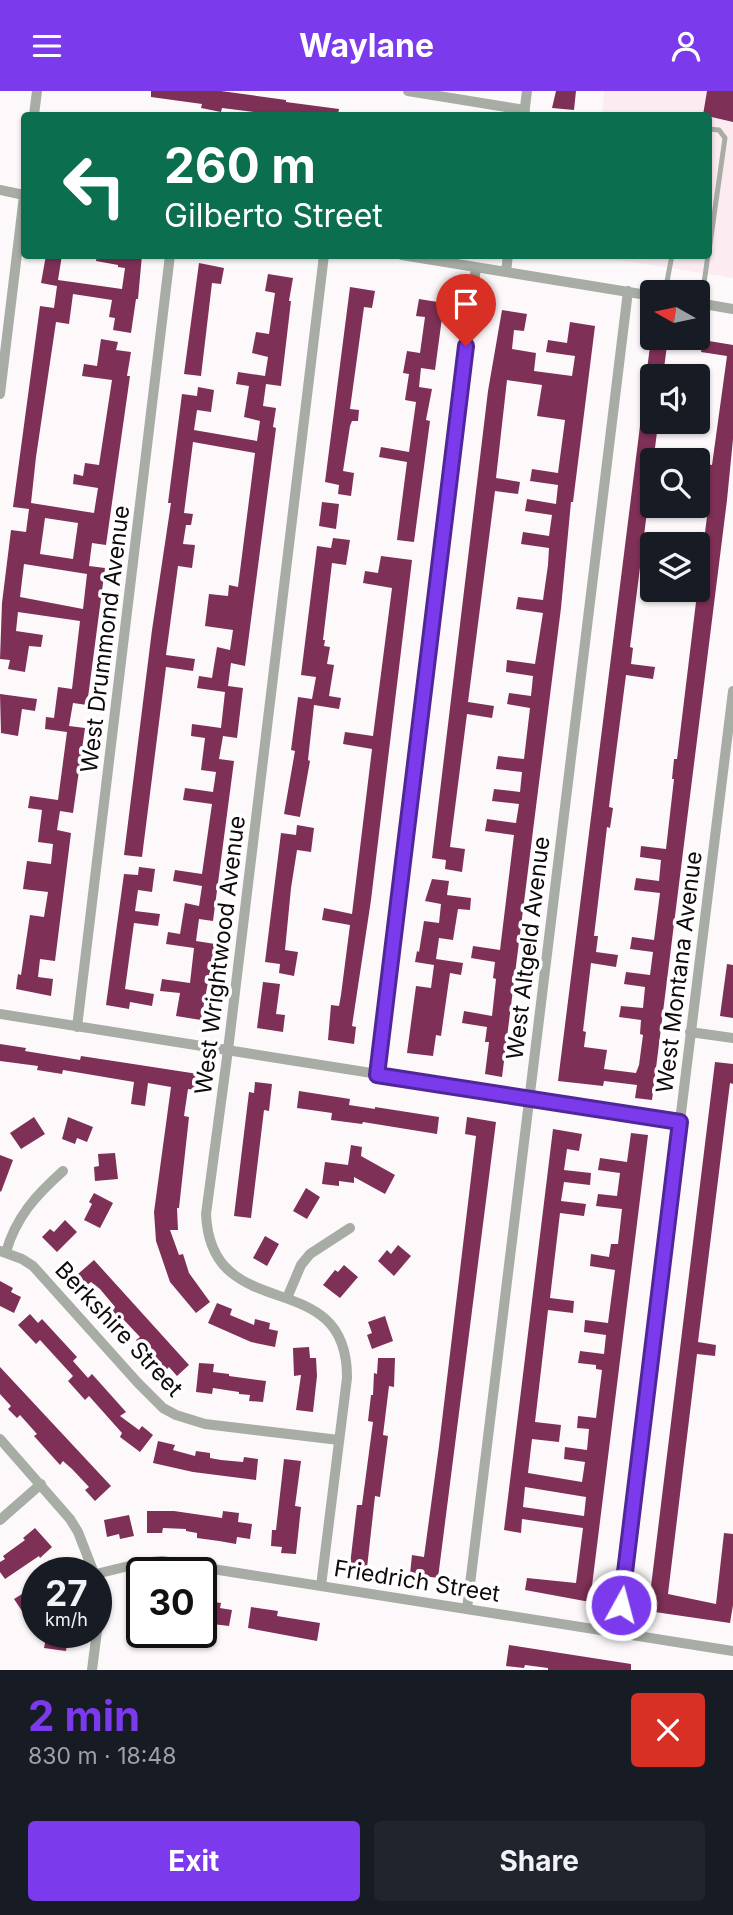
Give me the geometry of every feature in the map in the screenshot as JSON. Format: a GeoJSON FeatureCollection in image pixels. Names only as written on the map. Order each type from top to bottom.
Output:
{"type":"FeatureCollection","features":[{"type":"Feature","properties":{"kind":"street"},"geometry":{"type":"LineString","coordinates":[[34,112],[37,91]]}},
{"type":"Feature","properties":{"kind":"street"},"geometry":{"type":"LineString","coordinates":[[408,91],[519,112]]}},
{"type":"Feature","properties":{"kind":"street"},"geometry":{"type":"LineString","coordinates":[[524,112],[527,91]]}},
{"type":"Feature","properties":{"kind":"street"},"geometry":{"type":"LineString","coordinates":[[0,190],[21,194]]}},
{"type":"Feature","properties":{"kind":"street"},"geometry":{"type":"LineString","coordinates":[[0,394],[21,220]]}},
{"type":"Feature","properties":{"kind":"street","name":"West Drummond Avenue"},"geometry":{"type":"LineString","coordinates":[[77,1027],[170,259]]}},
{"type":"Feature","properties":{"kind":"street","name":"West Wrightwood Avenue"},"geometry":{"type":"LineString","coordinates":[[321,1585],[347,1378],[345,1353],[338,1332],[311,1308],[239,1281],[217,1258],[208,1237],[206,1214],[324,259]]}},
{"type":"Feature","properties":{"kind":"street"},"geometry":{"type":"LineString","coordinates":[[427,259],[640,293]]}},
{"type":"Feature","properties":{"kind":"street"},"geometry":{"type":"LineString","coordinates":[[506,272],[508,259]]}},
{"type":"Feature","properties":{"kind":"street"},"geometry":{"type":"LineString","coordinates":[[377,1075],[476,267]]}},
{"type":"Feature","properties":{"kind":"street","name":"West Altgeld Avenue"},"geometry":{"type":"LineString","coordinates":[[467,1609],[628,291]]}},
{"type":"Feature","properties":{"kind":"street"},"geometry":{"type":"LineString","coordinates":[[710,306],[733,309]]}},
{"type":"Feature","properties":{"kind":"street","name":"West Montana Avenue"},"geometry":{"type":"LineString","coordinates":[[617,1632],[733,691]]}},
{"type":"Feature","properties":{"kind":"street"},"geometry":{"type":"LineString","coordinates":[[0,1014],[680,1122]]}},
{"type":"Feature","properties":{"kind":"street"},"geometry":{"type":"LineString","coordinates":[[690,1031],[733,1038]]}},
{"type":"Feature","properties":{"kind":"street"},"geometry":{"type":"LineString","coordinates":[[3,1251],[21,1214],[39,1192],[63,1171]]}},
{"type":"Feature","properties":{"kind":"street"},"geometry":{"type":"LineString","coordinates":[[287,1298],[301,1265],[310,1254],[350,1228]]}},
{"type":"Feature","properties":{"kind":"street","name":"Berkshire Street"},"geometry":{"type":"LineString","coordinates":[[3,1251],[33,1266],[163,1408],[205,1424],[339,1440]]}},
{"type":"Feature","properties":{"kind":"street"},"geometry":{"type":"LineString","coordinates":[[0,1440],[41,1484],[78,1532],[88,1557]]}},
{"type":"Feature","properties":{"kind":"street"},"geometry":{"type":"LineString","coordinates":[[0,1520],[41,1484]]}},
{"type":"Feature","properties":{"kind":"street","name":"Friedrich Street"},"geometry":{"type":"LineString","coordinates":[[112,1570],[162,1561],[733,1651]]}},
{"type":"Feature","properties":{"kind":"street"},"geometry":{"type":"LineString","coordinates":[[92,1670],[95,1648]]}},
{"type":"Feature","properties":{"kind":"lane"},"geometry":{"type":"LineString","coordinates":[[712,129],[719,130],[726,138],[712,227]]}},
{"type":"Feature","properties":{"kind":"lane"},"geometry":{"type":"LineString","coordinates":[[667,280],[671,259]]}},
{"type":"Feature","properties":{"kind":"lane"},"geometry":{"type":"LineString","coordinates":[[704,280],[707,259]]}},
{"type":"Feature","properties":{"kind":"shaded area"},"geometry":{"type":"Polygon","coordinates":[[[604,91],[733,91],[733,278],[614,259],[712,259],[712,112],[602,112],[604,91]]]}},
{"type":"Feature","properties":{"kind":"building"},"geometry":{"type":"Polygon","coordinates":[[[151,91],[221,91],[339,109],[338,112],[253,112],[222,108],[221,112],[201,108],[202,104],[151,97],[151,91]]]}},
{"type":"Feature","properties":{"kind":"building"},"geometry":{"type":"Polygon","coordinates":[[[556,91],[576,91],[574,110],[552,108],[556,91]]]}},
{"type":"Feature","properties":{"kind":"building"},"geometry":{"type":"Polygon","coordinates":[[[707,91],[733,91],[733,122],[712,117],[712,112],[704,112],[707,91]]]}},
{"type":"Feature","properties":{"kind":"building"},"geometry":{"type":"Polygon","coordinates":[[[45,259],[61,259],[58,280],[122,289],[125,268],[96,259],[142,259],[131,333],[113,330],[115,318],[109,317],[112,300],[73,294],[69,324],[56,322],[36,457],[31,503],[94,513],[98,488],[73,484],[74,474],[83,476],[85,463],[99,465],[112,380],[82,376],[84,364],[97,366],[101,339],[118,342],[116,350],[131,352],[106,545],[92,543],[89,566],[105,568],[87,705],[73,703],[69,726],[85,728],[73,813],[60,811],[57,830],[71,833],[55,961],[40,959],[38,977],[53,979],[51,996],[16,989],[18,974],[21,975],[30,915],[44,917],[48,892],[23,889],[27,861],[51,864],[53,844],[38,842],[42,810],[28,808],[30,796],[58,800],[67,732],[45,729],[46,717],[54,718],[58,687],[72,689],[80,621],[18,612],[16,631],[43,635],[41,647],[29,646],[25,672],[8,669],[10,660],[0,659],[2,603],[11,530],[26,532],[29,509],[13,507],[40,306],[54,308],[57,286],[41,283],[45,259]],[[45,518],[40,554],[73,559],[78,523],[45,518]],[[24,564],[20,597],[83,609],[87,574],[24,564]]]}},
{"type":"Feature","properties":{"kind":"building"},"geometry":{"type":"Polygon","coordinates":[[[199,263],[224,268],[221,284],[212,283],[201,376],[184,374],[199,263]]]}},
{"type":"Feature","properties":{"kind":"building"},"geometry":{"type":"Polygon","coordinates":[[[268,274],[293,278],[291,301],[281,386],[266,384],[263,406],[276,408],[273,427],[276,428],[245,666],[231,663],[228,686],[243,688],[237,738],[223,736],[219,759],[234,761],[213,921],[199,919],[196,941],[215,944],[201,1020],[176,1016],[180,993],[160,991],[162,979],[190,983],[194,948],[166,944],[168,932],[180,934],[185,903],[199,906],[202,886],[173,881],[175,870],[202,874],[212,804],[183,800],[185,788],[213,792],[216,772],[201,770],[205,738],[191,736],[192,724],[221,728],[225,692],[197,688],[199,676],[212,678],[217,647],[230,650],[233,630],[205,626],[209,594],[228,596],[229,585],[238,587],[255,453],[193,442],[184,513],[193,514],[191,525],[186,525],[183,544],[195,545],[192,568],[178,566],[166,655],[195,659],[193,671],[166,667],[142,857],[124,855],[171,503],[168,503],[182,394],[197,396],[198,387],[214,390],[211,412],[197,410],[194,430],[257,441],[260,421],[244,417],[249,386],[236,384],[238,372],[265,376],[268,357],[252,353],[256,332],[269,334],[275,293],[265,291],[268,274]]]}},
{"type":"Feature","properties":{"kind":"building"},"geometry":{"type":"Polygon","coordinates":[[[350,287],[375,291],[372,308],[364,307],[350,409],[359,410],[358,421],[352,421],[350,426],[343,471],[354,473],[351,496],[338,494],[339,485],[325,482],[350,287]]]}},
{"type":"Feature","properties":{"kind":"building"},"geometry":{"type":"Polygon","coordinates":[[[419,299],[444,303],[435,370],[421,368],[419,387],[432,389],[426,420],[430,421],[414,542],[397,540],[407,462],[379,457],[381,447],[409,452],[416,402],[405,400],[409,374],[403,373],[407,351],[420,353],[425,317],[416,316],[419,299]]]}},
{"type":"Feature","properties":{"kind":"building"},"geometry":{"type":"Polygon","coordinates":[[[502,310],[527,314],[524,331],[514,330],[512,349],[536,353],[534,371],[572,376],[575,356],[546,352],[548,340],[567,343],[570,322],[595,326],[571,502],[561,608],[502,1077],[485,1074],[489,1042],[485,1042],[487,1027],[462,1023],[464,1011],[492,1016],[495,962],[471,958],[473,946],[500,950],[514,835],[485,831],[487,819],[516,823],[519,804],[492,801],[494,789],[520,792],[522,772],[496,769],[498,756],[524,759],[530,708],[507,704],[509,693],[531,696],[533,676],[506,672],[507,660],[535,664],[543,613],[516,609],[518,597],[543,600],[548,565],[549,548],[521,544],[523,532],[549,536],[552,515],[525,511],[527,499],[556,504],[558,485],[530,481],[532,469],[558,473],[565,420],[537,416],[542,385],[507,380],[496,478],[520,482],[518,494],[495,491],[468,702],[494,706],[492,718],[467,714],[450,847],[465,849],[462,872],[445,869],[446,860],[432,858],[488,391],[502,310]]]}},
{"type":"Feature","properties":{"kind":"building"},"geometry":{"type":"Polygon","coordinates":[[[710,341],[733,345],[733,439],[727,500],[652,1100],[635,1098],[637,1085],[604,1081],[603,1086],[558,1081],[640,426],[640,434],[657,434],[655,448],[640,448],[640,518],[646,518],[644,532],[640,532],[640,567],[630,647],[633,648],[631,664],[655,667],[653,679],[626,675],[609,807],[613,808],[610,828],[607,827],[594,936],[598,936],[596,952],[618,955],[616,967],[591,963],[583,1031],[586,1032],[584,1047],[607,1050],[604,1069],[636,1073],[639,1065],[643,1035],[640,1034],[641,1020],[619,1017],[621,1006],[643,1008],[645,987],[624,984],[626,972],[650,975],[653,952],[630,949],[632,937],[654,940],[660,893],[634,890],[636,878],[659,881],[661,860],[640,857],[641,846],[666,849],[674,759],[677,759],[696,602],[710,602],[710,532],[705,532],[707,518],[710,518],[710,465],[727,356],[701,352],[710,350],[710,341]]]}},
{"type":"Feature","properties":{"kind":"building"},"geometry":{"type":"Polygon","coordinates":[[[649,350],[666,350],[665,364],[648,364],[649,350]]]}},
{"type":"Feature","properties":{"kind":"building"},"geometry":{"type":"Polygon","coordinates":[[[322,502],[339,504],[336,529],[319,526],[322,502]]]}},
{"type":"Feature","properties":{"kind":"building"},"geometry":{"type":"Polygon","coordinates":[[[333,538],[350,540],[346,565],[332,563],[323,640],[324,646],[330,647],[327,664],[334,665],[329,696],[341,698],[339,709],[314,705],[310,761],[300,817],[284,814],[295,751],[291,750],[298,697],[312,699],[316,677],[301,675],[317,546],[331,548],[333,538]]]}},
{"type":"Feature","properties":{"kind":"building"},"geometry":{"type":"Polygon","coordinates":[[[381,556],[412,560],[371,900],[352,1026],[356,1027],[354,1044],[328,1040],[331,1005],[339,1006],[350,925],[322,920],[324,908],[352,914],[372,749],[343,744],[345,732],[373,736],[392,588],[363,583],[365,571],[378,573],[381,556]]]}},
{"type":"Feature","properties":{"kind":"building"},"geometry":{"type":"Polygon","coordinates":[[[0,694],[37,699],[35,711],[22,709],[18,736],[1,733],[0,694]]]}},
{"type":"Feature","properties":{"kind":"building"},"geometry":{"type":"Polygon","coordinates":[[[297,825],[314,828],[311,852],[297,850],[291,888],[285,950],[298,952],[294,976],[279,973],[280,964],[265,962],[281,833],[296,835],[297,825]]]}},
{"type":"Feature","properties":{"kind":"building"},"geometry":{"type":"Polygon","coordinates":[[[139,867],[155,869],[152,892],[138,890],[135,911],[160,914],[158,926],[134,923],[125,989],[154,994],[152,1006],[130,1002],[129,1009],[106,1005],[124,874],[138,875],[139,867]]]}},
{"type":"Feature","properties":{"kind":"building"},"geometry":{"type":"Polygon","coordinates":[[[432,879],[449,881],[447,895],[471,898],[470,910],[458,909],[453,940],[439,938],[436,959],[463,963],[461,975],[450,973],[441,1036],[436,1035],[433,1056],[407,1053],[416,986],[431,988],[434,965],[415,962],[424,921],[439,923],[441,904],[425,901],[432,879]]]}},
{"type":"Feature","properties":{"kind":"building"},"geometry":{"type":"Polygon","coordinates":[[[727,964],[733,965],[733,1018],[720,1016],[727,964]]]}},
{"type":"Feature","properties":{"kind":"building"},"geometry":{"type":"Polygon","coordinates":[[[263,982],[280,984],[276,1014],[285,1015],[283,1032],[257,1028],[263,982]]]}},
{"type":"Feature","properties":{"kind":"building"},"geometry":{"type":"Polygon","coordinates":[[[0,1044],[80,1060],[81,1056],[198,1074],[195,1090],[188,1089],[184,1116],[189,1117],[177,1208],[178,1230],[170,1230],[179,1255],[183,1254],[189,1273],[210,1302],[196,1313],[170,1282],[156,1241],[154,1212],[171,1087],[148,1083],[145,1106],[131,1104],[134,1082],[63,1070],[62,1074],[37,1070],[38,1066],[0,1061],[0,1044]]]}},
{"type":"Feature","properties":{"kind":"building"},"geometry":{"type":"Polygon","coordinates":[[[715,1062],[733,1064],[733,1084],[730,1083],[698,1342],[716,1345],[715,1356],[697,1354],[668,1594],[716,1604],[724,1533],[733,1534],[733,1605],[730,1623],[648,1611],[715,1062]]]}},
{"type":"Feature","properties":{"kind":"building"},"geometry":{"type":"Polygon","coordinates":[[[255,1082],[272,1084],[269,1111],[264,1110],[251,1218],[234,1216],[249,1092],[254,1093],[255,1082]]]}},
{"type":"Feature","properties":{"kind":"building"},"geometry":{"type":"Polygon","coordinates":[[[299,1091],[350,1099],[349,1105],[439,1117],[437,1134],[363,1122],[331,1120],[332,1113],[297,1108],[299,1091]]]}},
{"type":"Feature","properties":{"kind":"building"},"geometry":{"type":"Polygon","coordinates":[[[34,1117],[45,1134],[21,1149],[10,1133],[34,1117]]]}},
{"type":"Feature","properties":{"kind":"building"},"geometry":{"type":"Polygon","coordinates":[[[68,1117],[93,1127],[87,1142],[77,1138],[75,1144],[62,1139],[68,1117]]]}},
{"type":"Feature","properties":{"kind":"building"},"geometry":{"type":"Polygon","coordinates":[[[467,1117],[496,1122],[438,1578],[410,1574],[412,1555],[424,1557],[439,1446],[476,1136],[465,1134],[467,1117]]]}},
{"type":"Feature","properties":{"kind":"building"},"geometry":{"type":"Polygon","coordinates":[[[553,1129],[582,1134],[579,1151],[567,1149],[564,1170],[591,1173],[590,1185],[564,1182],[561,1201],[586,1204],[584,1216],[560,1213],[550,1298],[574,1301],[573,1313],[548,1310],[535,1422],[561,1425],[559,1442],[532,1439],[528,1473],[582,1482],[585,1462],[564,1459],[565,1447],[587,1450],[589,1429],[577,1428],[578,1416],[596,1418],[602,1370],[596,1369],[596,1365],[578,1363],[580,1351],[604,1354],[606,1335],[584,1332],[585,1320],[608,1323],[615,1270],[590,1266],[591,1254],[609,1257],[611,1244],[618,1244],[622,1209],[596,1206],[598,1194],[617,1196],[620,1173],[598,1170],[600,1158],[627,1162],[631,1133],[648,1135],[590,1602],[525,1590],[527,1578],[576,1583],[583,1528],[522,1519],[521,1533],[504,1530],[553,1129]],[[525,1487],[523,1507],[584,1516],[586,1497],[525,1487]]]}},
{"type":"Feature","properties":{"kind":"building"},"geometry":{"type":"Polygon","coordinates":[[[351,1145],[362,1147],[361,1156],[395,1175],[385,1194],[354,1177],[354,1183],[339,1181],[339,1186],[322,1184],[325,1162],[348,1165],[351,1145]]]}},
{"type":"Feature","properties":{"kind":"building"},"geometry":{"type":"Polygon","coordinates":[[[115,1153],[118,1179],[95,1181],[94,1167],[99,1166],[98,1154],[115,1153]]]}},
{"type":"Feature","properties":{"kind":"building"},"geometry":{"type":"Polygon","coordinates":[[[0,1155],[13,1160],[1,1192],[0,1191],[0,1155]]]}},
{"type":"Feature","properties":{"kind":"building"},"geometry":{"type":"Polygon","coordinates":[[[306,1188],[320,1197],[307,1219],[293,1211],[306,1188]]]}},
{"type":"Feature","properties":{"kind":"building"},"geometry":{"type":"Polygon","coordinates":[[[94,1193],[113,1203],[100,1228],[84,1220],[94,1193]]]}},
{"type":"Feature","properties":{"kind":"building"},"geometry":{"type":"Polygon","coordinates":[[[65,1220],[77,1232],[57,1252],[42,1237],[50,1229],[54,1232],[65,1220]]]}},
{"type":"Feature","properties":{"kind":"building"},"geometry":{"type":"Polygon","coordinates":[[[265,1236],[279,1244],[267,1266],[253,1258],[265,1236]]]}},
{"type":"Feature","properties":{"kind":"building"},"geometry":{"type":"Polygon","coordinates":[[[398,1245],[411,1256],[394,1276],[378,1261],[387,1250],[391,1254],[398,1245]]]}},
{"type":"Feature","properties":{"kind":"building"},"geometry":{"type":"Polygon","coordinates":[[[94,1260],[189,1365],[177,1376],[169,1367],[165,1371],[136,1340],[140,1337],[123,1319],[121,1321],[112,1310],[115,1307],[100,1289],[91,1282],[87,1285],[78,1274],[94,1260]]]}},
{"type":"Feature","properties":{"kind":"building"},"geometry":{"type":"Polygon","coordinates":[[[344,1265],[358,1277],[340,1298],[323,1285],[335,1270],[338,1272],[344,1265]]]}},
{"type":"Feature","properties":{"kind":"building"},"geometry":{"type":"Polygon","coordinates":[[[0,1281],[13,1288],[11,1292],[21,1297],[14,1313],[0,1306],[0,1281]]]}},
{"type":"Feature","properties":{"kind":"building"},"geometry":{"type":"Polygon","coordinates":[[[217,1303],[232,1309],[230,1315],[254,1325],[255,1319],[270,1323],[269,1329],[278,1331],[275,1347],[251,1342],[208,1323],[217,1303]]]}},
{"type":"Feature","properties":{"kind":"building"},"geometry":{"type":"Polygon","coordinates":[[[30,1314],[38,1323],[42,1319],[77,1357],[73,1361],[88,1378],[92,1374],[126,1412],[120,1416],[139,1430],[142,1426],[153,1435],[140,1452],[120,1437],[122,1433],[89,1396],[85,1400],[68,1381],[73,1376],[40,1340],[36,1344],[18,1325],[30,1314]]]}},
{"type":"Feature","properties":{"kind":"building"},"geometry":{"type":"Polygon","coordinates":[[[385,1316],[393,1341],[372,1349],[367,1335],[372,1333],[368,1322],[385,1316]]]}},
{"type":"Feature","properties":{"kind":"building"},"geometry":{"type":"Polygon","coordinates":[[[309,1347],[310,1358],[316,1358],[313,1412],[296,1410],[301,1375],[294,1376],[293,1348],[309,1347]]]}},
{"type":"Feature","properties":{"kind":"building"},"geometry":{"type":"Polygon","coordinates":[[[378,1358],[395,1358],[394,1387],[389,1386],[383,1435],[388,1436],[380,1497],[375,1496],[367,1568],[350,1565],[357,1505],[362,1505],[373,1422],[368,1421],[378,1358]]]}},
{"type":"Feature","properties":{"kind":"building"},"geometry":{"type":"Polygon","coordinates":[[[199,1363],[214,1364],[213,1372],[266,1381],[263,1402],[249,1401],[250,1395],[213,1388],[212,1394],[196,1392],[199,1363]]]}},
{"type":"Feature","properties":{"kind":"building"},"geometry":{"type":"Polygon","coordinates":[[[0,1367],[111,1486],[95,1501],[85,1490],[89,1487],[72,1469],[63,1461],[60,1465],[34,1436],[37,1434],[20,1415],[17,1418],[8,1409],[11,1406],[0,1394],[0,1367]]]}},
{"type":"Feature","properties":{"kind":"building"},"geometry":{"type":"Polygon","coordinates":[[[158,1441],[175,1445],[173,1450],[195,1456],[196,1451],[210,1453],[210,1458],[221,1460],[243,1462],[244,1457],[258,1459],[256,1480],[193,1472],[153,1463],[158,1441]]]}},
{"type":"Feature","properties":{"kind":"building"},"geometry":{"type":"Polygon","coordinates":[[[284,1459],[301,1461],[295,1506],[301,1507],[296,1554],[281,1553],[282,1547],[271,1546],[272,1530],[276,1530],[284,1459]]]}},
{"type":"Feature","properties":{"kind":"building"},"geometry":{"type":"Polygon","coordinates":[[[147,1511],[174,1511],[222,1518],[223,1511],[239,1513],[238,1522],[252,1524],[250,1539],[237,1537],[236,1544],[197,1538],[197,1533],[186,1529],[163,1528],[162,1533],[147,1533],[147,1511]]]}},
{"type":"Feature","properties":{"kind":"building"},"geometry":{"type":"Polygon","coordinates":[[[129,1515],[134,1536],[120,1539],[119,1534],[107,1537],[104,1520],[129,1515]]]}},
{"type":"Feature","properties":{"kind":"building"},"geometry":{"type":"Polygon","coordinates":[[[35,1528],[52,1547],[41,1557],[21,1557],[21,1568],[5,1579],[0,1572],[0,1562],[5,1559],[3,1556],[25,1540],[23,1538],[35,1528]]]}},
{"type":"Feature","properties":{"kind":"building"},"geometry":{"type":"Polygon","coordinates":[[[21,1595],[21,1610],[14,1599],[21,1595]]]}},
{"type":"Feature","properties":{"kind":"building"},"geometry":{"type":"Polygon","coordinates":[[[217,1602],[221,1603],[220,1608],[232,1610],[229,1626],[217,1625],[217,1602]]]}},
{"type":"Feature","properties":{"kind":"building"},"geometry":{"type":"Polygon","coordinates":[[[251,1607],[278,1611],[277,1616],[320,1623],[317,1641],[248,1628],[251,1607]]]}},
{"type":"Feature","properties":{"kind":"building"},"geometry":{"type":"Polygon","coordinates":[[[509,1645],[631,1664],[631,1670],[548,1670],[525,1665],[524,1668],[506,1666],[509,1645]]]}},
{"type":"Feature","properties":{"kind":"building"},"geometry":{"type":"Polygon","coordinates":[[[44,1648],[66,1648],[66,1651],[44,1648]]]}},
{"type":"Feature","properties":{"kind":"route"},"geometry":{"type":"LineString","coordinates":[[466,346],[377,1075],[680,1122],[621,1605]]}}]}
